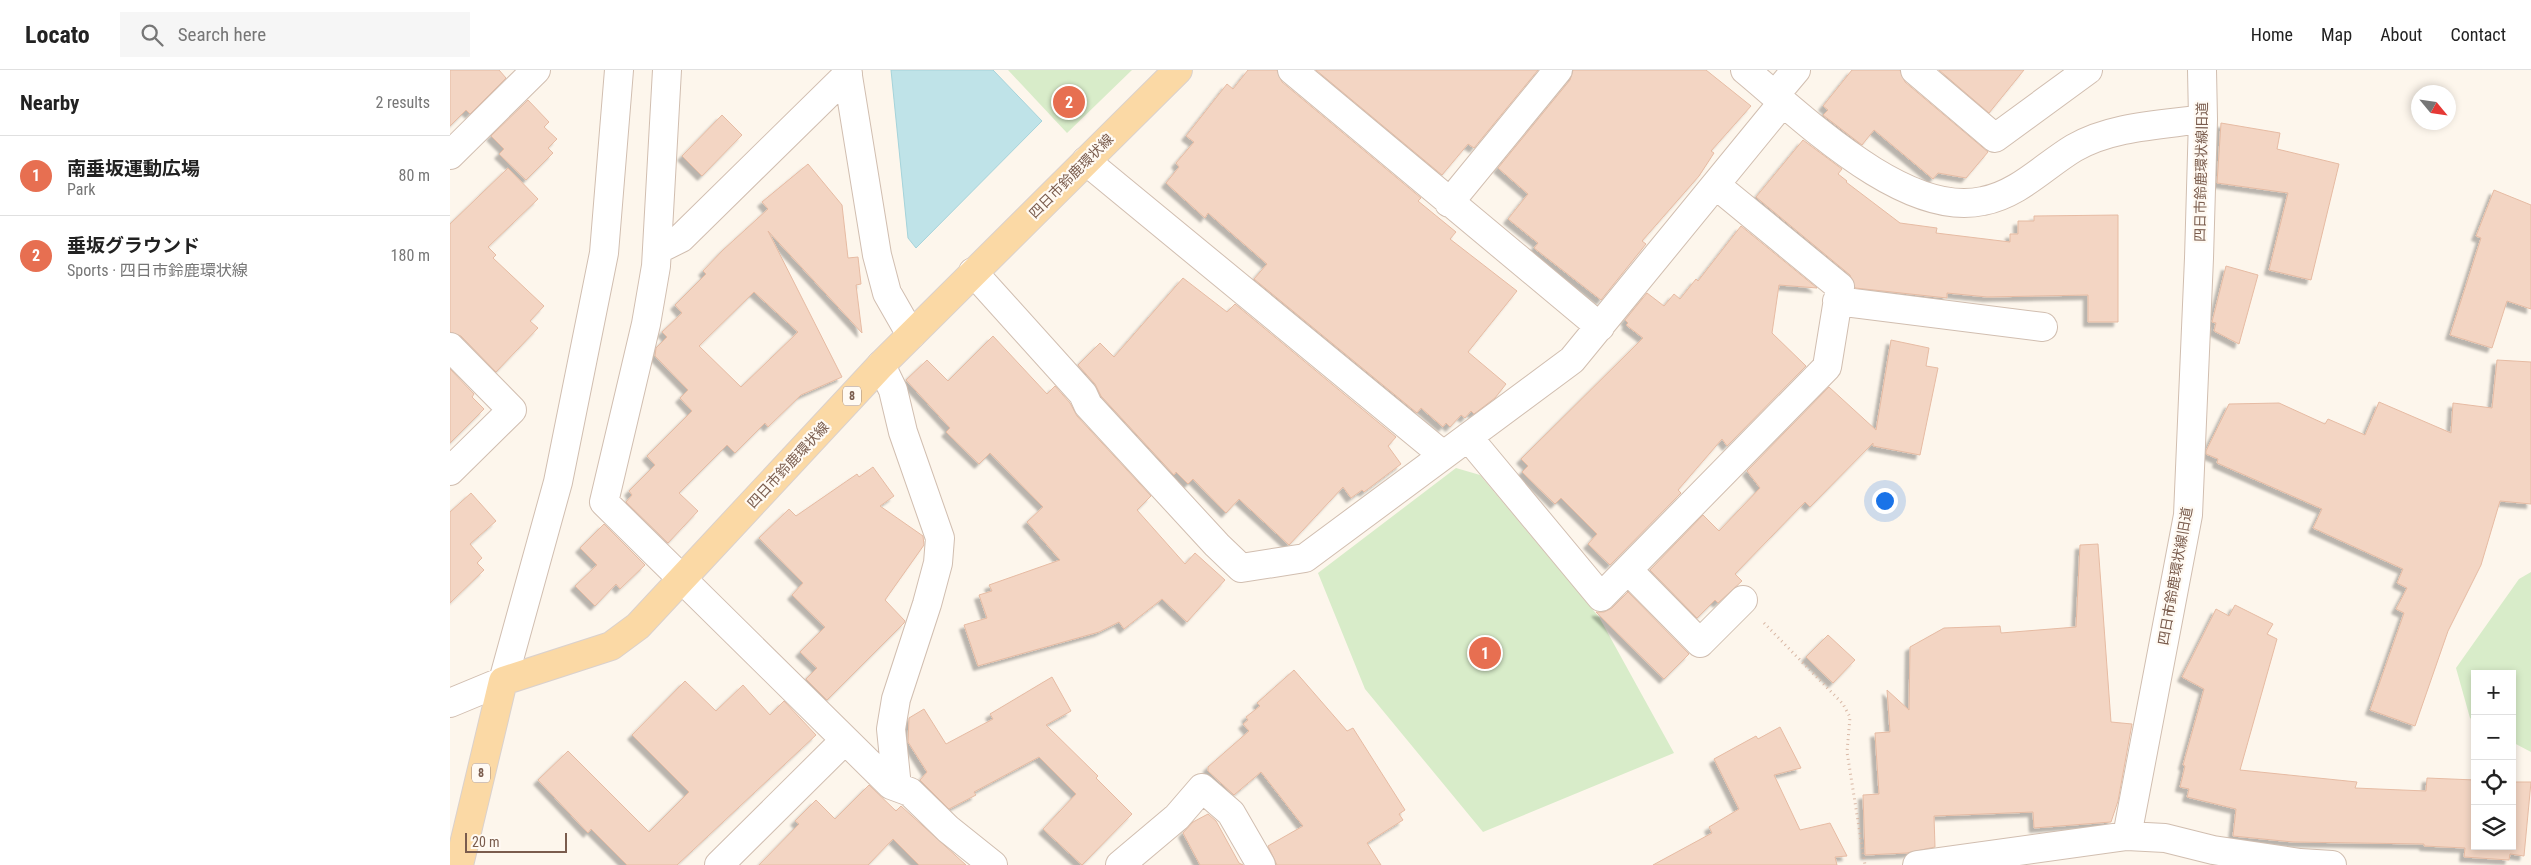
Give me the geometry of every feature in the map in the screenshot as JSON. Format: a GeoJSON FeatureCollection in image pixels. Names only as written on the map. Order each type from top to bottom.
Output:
{"type":"FeatureCollection","features":[{"type":"Feature","properties":{"kind":"main road","name":"四日市鈴鹿環状線"},"geometry":{"type":"LineString","coordinates":[[503,681],[611,646],[638,626],[911,334],[1178,70]]}},
{"type":"Feature","properties":{"kind":"main road","name":"8"},"geometry":{"type":"LineString","coordinates":[[459,865],[503,681]]}},
{"type":"Feature","properties":{"kind":"street"},"geometry":{"type":"LineString","coordinates":[[450,155],[536,70]]}},
{"type":"Feature","properties":{"kind":"street"},"geometry":{"type":"LineString","coordinates":[[450,703],[503,681],[558,482],[604,254],[619,70]]}},
{"type":"Feature","properties":{"kind":"street"},"geometry":{"type":"LineString","coordinates":[[667,70],[657,250],[646,324],[604,502],[890,785],[910,792],[948,828],[993,865]]}},
{"type":"Feature","properties":{"kind":"street"},"geometry":{"type":"LineString","coordinates":[[1292,70],[1449,203],[1600,327]]}},
{"type":"Feature","properties":{"kind":"street"},"geometry":{"type":"LineString","coordinates":[[1449,203],[1558,70]]}},
{"type":"Feature","properties":{"kind":"street"},"geometry":{"type":"LineString","coordinates":[[1745,70],[1877,174],[1926,198],[1953,204],[1984,202],[2030,180],[2075,148],[2107,135],[2203,119]]}},
{"type":"Feature","properties":{"kind":"street"},"geometry":{"type":"LineString","coordinates":[[973,272],[1083,394],[1088,405],[1241,568],[1305,558],[1572,360],[1716,186],[1779,98],[1796,70]]}},
{"type":"Feature","properties":{"kind":"street"},"geometry":{"type":"LineString","coordinates":[[1916,70],[1995,138],[2088,70]]}},
{"type":"Feature","properties":{"kind":"street","name":"四日市鈴鹿環状線旧道"},"geometry":{"type":"LineString","coordinates":[[2127,836],[2188,515],[2203,119],[2202,70]]}},
{"type":"Feature","properties":{"kind":"street"},"geometry":{"type":"LineString","coordinates":[[657,250],[681,238],[848,72]]}},
{"type":"Feature","properties":{"kind":"street"},"geometry":{"type":"LineString","coordinates":[[848,72],[877,255],[887,293],[911,334]]}},
{"type":"Feature","properties":{"kind":"street"},"geometry":{"type":"LineString","coordinates":[[1086,161],[1443,455]]}},
{"type":"Feature","properties":{"kind":"street"},"geometry":{"type":"LineString","coordinates":[[1468,437],[1601,597],[1827,367],[1840,287],[1716,186]]}},
{"type":"Feature","properties":{"kind":"street"},"geometry":{"type":"LineString","coordinates":[[1837,301],[2043,327]]}},
{"type":"Feature","properties":{"kind":"street"},"geometry":{"type":"LineString","coordinates":[[450,347],[512,410],[450,471]]}},
{"type":"Feature","properties":{"kind":"street"},"geometry":{"type":"LineString","coordinates":[[881,365],[893,390],[903,432],[940,538],[938,562],[927,604],[896,700],[891,729],[897,787]]}},
{"type":"Feature","properties":{"kind":"street"},"geometry":{"type":"LineString","coordinates":[[1628,570],[1700,643],[1742,600]]}},
{"type":"Feature","properties":{"kind":"street"},"geometry":{"type":"LineString","coordinates":[[719,865],[845,740]]}},
{"type":"Feature","properties":{"kind":"street"},"geometry":{"type":"LineString","coordinates":[[1120,865],[1177,817],[1202,788],[1231,813],[1261,865]]}},
{"type":"Feature","properties":{"kind":"street"},"geometry":{"type":"LineString","coordinates":[[1917,865],[2127,836],[2165,838],[2212,850],[2300,863],[2332,865]]}},
{"type":"Feature","properties":{"kind":"path"},"geometry":{"type":"LineString","coordinates":[[1742,600],[1843,704],[1850,718],[1847,752],[1865,865]]}},
{"type":"Feature","properties":{"kind":"green space"},"geometry":{"type":"Polygon","coordinates":[[[1008,70],[1132,70],[1067,133],[1008,70]]]}},
{"type":"Feature","properties":{"kind":"green space"},"geometry":{"type":"Polygon","coordinates":[[[1456,468],[1480,475],[1599,617],[1674,753],[1483,832],[1365,689],[1318,573],[1456,468]]]}},
{"type":"Feature","properties":{"kind":"green space"},"geometry":{"type":"Polygon","coordinates":[[[2531,572],[2531,752],[2516,744],[2516,670],[2471,670],[2471,719],[2456,668],[2519,579],[2531,572]]]}},
{"type":"Feature","properties":{"kind":"water"},"geometry":{"type":"Polygon","coordinates":[[[891,70],[993,70],[1042,121],[916,248],[908,238],[891,70]]]}},
{"type":"Feature","properties":{"kind":"building"},"geometry":{"type":"Polygon","coordinates":[[[450,70],[499,70],[506,78],[470,114],[466,110],[450,126],[450,70]]]}},
{"type":"Feature","properties":{"kind":"building"},"geometry":{"type":"Polygon","coordinates":[[[1248,70],[1277,70],[1282,82],[1421,198],[1418,201],[1456,232],[1450,239],[1517,291],[1468,352],[1506,384],[1495,398],[1474,414],[1471,411],[1465,418],[1461,415],[1450,427],[1446,423],[1443,427],[1421,408],[1417,413],[1254,279],[1267,264],[1208,213],[1205,218],[1166,183],[1179,167],[1176,163],[1194,142],[1186,136],[1227,84],[1233,89],[1248,70]]]}},
{"type":"Feature","properties":{"kind":"building"},"geometry":{"type":"Polygon","coordinates":[[[1316,70],[1538,70],[1474,148],[1468,144],[1442,175],[1316,70]]]}},
{"type":"Feature","properties":{"kind":"building"},"geometry":{"type":"Polygon","coordinates":[[[1573,70],[1706,70],[1751,106],[1711,151],[1714,153],[1699,176],[1642,241],[1646,244],[1601,300],[1534,248],[1538,243],[1508,219],[1528,194],[1498,168],[1570,80],[1573,70]]]}},
{"type":"Feature","properties":{"kind":"building"},"geometry":{"type":"Polygon","coordinates":[[[1852,70],[1900,70],[1905,82],[1988,152],[1966,178],[1938,173],[1933,179],[1874,130],[1862,145],[1823,115],[1828,110],[1823,106],[1852,70]]]}},
{"type":"Feature","properties":{"kind":"building"},"geometry":{"type":"Polygon","coordinates":[[[1939,70],[2024,70],[1989,113],[1939,70]]]}},
{"type":"Feature","properties":{"kind":"building"},"geometry":{"type":"Polygon","coordinates":[[[528,100],[549,122],[544,127],[557,139],[548,148],[553,153],[526,180],[499,154],[504,149],[491,136],[528,100]]]}},
{"type":"Feature","properties":{"kind":"building"},"geometry":{"type":"Polygon","coordinates":[[[722,115],[742,135],[702,176],[682,156],[722,115]]]}},
{"type":"Feature","properties":{"kind":"building"},"geometry":{"type":"Polygon","coordinates":[[[2221,123],[2280,133],[2277,149],[2339,164],[2311,280],[2269,270],[2288,193],[2217,183],[2221,123]]]}},
{"type":"Feature","properties":{"kind":"building"},"geometry":{"type":"Polygon","coordinates":[[[1803,140],[1842,169],[1838,174],[1846,182],[1900,223],[1937,228],[1936,233],[2010,242],[2010,234],[2018,234],[2018,221],[2034,221],[2034,216],[2118,215],[2118,322],[2088,322],[2088,295],[1987,297],[1947,293],[1947,298],[1855,288],[1850,275],[1756,197],[1803,140]]]}},
{"type":"Feature","properties":{"kind":"building"},"geometry":{"type":"Polygon","coordinates":[[[808,164],[842,205],[848,258],[858,257],[861,284],[856,285],[862,333],[768,231],[842,377],[801,395],[768,427],[765,423],[735,453],[727,445],[679,493],[698,511],[668,543],[626,502],[632,495],[629,491],[655,465],[647,456],[692,411],[680,398],[688,390],[655,356],[656,348],[667,337],[662,332],[682,313],[675,305],[706,274],[703,271],[723,250],[768,209],[762,202],[808,164]],[[754,292],[699,346],[741,387],[798,332],[754,292]]]}},
{"type":"Feature","properties":{"kind":"building"},"geometry":{"type":"Polygon","coordinates":[[[508,168],[538,199],[488,247],[496,255],[493,258],[544,306],[530,321],[538,328],[496,372],[461,336],[450,332],[450,224],[508,168]]]}},
{"type":"Feature","properties":{"kind":"building"},"geometry":{"type":"Polygon","coordinates":[[[2494,190],[2531,205],[2531,309],[2507,301],[2492,348],[2450,335],[2481,238],[2476,236],[2494,190]]]}},
{"type":"Feature","properties":{"kind":"building"},"geometry":{"type":"Polygon","coordinates":[[[1741,226],[1817,288],[1779,285],[1772,333],[1806,366],[1727,446],[1722,439],[1678,490],[1681,493],[1610,565],[1588,544],[1597,534],[1561,498],[1555,504],[1522,472],[1528,466],[1521,459],[1643,338],[1626,325],[1628,323],[1625,320],[1647,293],[1664,306],[1674,294],[1680,299],[1696,279],[1698,281],[1741,226]]]}},
{"type":"Feature","properties":{"kind":"building"},"geometry":{"type":"Polygon","coordinates":[[[2226,266],[2258,275],[2239,344],[2214,331],[2216,323],[2212,322],[2226,266]]]}},
{"type":"Feature","properties":{"kind":"building"},"geometry":{"type":"Polygon","coordinates":[[[1183,278],[1227,312],[1235,304],[1396,437],[1388,446],[1401,464],[1364,492],[1362,490],[1351,498],[1343,487],[1289,545],[1239,499],[1226,513],[1193,479],[1188,484],[1176,472],[1174,475],[1101,396],[1095,384],[1078,365],[1100,343],[1114,357],[1183,278]]]}},
{"type":"Feature","properties":{"kind":"building"},"geometry":{"type":"Polygon","coordinates":[[[993,336],[1047,394],[1055,386],[1070,403],[1077,416],[1151,496],[1137,510],[1185,564],[1195,553],[1225,580],[1187,622],[1162,599],[1124,629],[1119,622],[1099,632],[978,666],[964,625],[987,618],[979,595],[992,591],[989,585],[1060,560],[1027,522],[1043,507],[990,453],[979,464],[946,432],[950,428],[906,380],[927,360],[948,381],[993,336]]]}},
{"type":"Feature","properties":{"kind":"building"},"geometry":{"type":"Polygon","coordinates":[[[1891,340],[1929,348],[1926,366],[1938,368],[1920,455],[1873,446],[1873,443],[1810,507],[1805,502],[1735,574],[1742,581],[1718,603],[1715,600],[1697,618],[1650,570],[1703,515],[1719,531],[1760,488],[1747,471],[1829,387],[1876,430],[1891,340]]]}},
{"type":"Feature","properties":{"kind":"building"},"geometry":{"type":"Polygon","coordinates":[[[2497,360],[2531,362],[2531,504],[2500,501],[2481,565],[2448,631],[2415,726],[2370,710],[2404,613],[2396,609],[2407,588],[2397,583],[2403,569],[2313,528],[2322,509],[2217,463],[2218,459],[2206,454],[2206,451],[2229,404],[2279,403],[2325,424],[2328,419],[2365,435],[2379,402],[2451,433],[2453,403],[2492,408],[2497,360]]]}},
{"type":"Feature","properties":{"kind":"building"},"geometry":{"type":"Polygon","coordinates":[[[450,369],[474,394],[472,397],[484,409],[450,443],[450,369]]]}},
{"type":"Feature","properties":{"kind":"building"},"geometry":{"type":"Polygon","coordinates":[[[873,467],[894,496],[880,506],[923,536],[924,545],[885,600],[905,621],[904,623],[827,700],[806,679],[817,668],[800,652],[825,627],[792,595],[803,583],[759,538],[789,509],[796,516],[857,474],[859,477],[873,467]]]}},
{"type":"Feature","properties":{"kind":"building"},"geometry":{"type":"Polygon","coordinates":[[[471,493],[496,521],[470,544],[482,558],[477,563],[484,570],[450,603],[450,512],[471,493]]]}},
{"type":"Feature","properties":{"kind":"building"},"geometry":{"type":"Polygon","coordinates":[[[604,524],[645,565],[620,589],[616,584],[595,606],[575,586],[597,565],[580,548],[604,524]]]}},
{"type":"Feature","properties":{"kind":"building"},"geometry":{"type":"Polygon","coordinates":[[[2098,544],[2111,722],[2132,724],[2118,801],[2111,822],[2034,828],[2033,812],[1934,816],[1935,847],[1907,853],[1865,855],[1863,795],[1879,794],[1875,733],[1890,732],[1887,690],[1909,710],[1910,647],[1944,628],[2000,626],[2001,633],[2076,627],[2080,545],[2098,544]]]}},
{"type":"Feature","properties":{"kind":"building"},"geometry":{"type":"Polygon","coordinates":[[[1628,592],[1689,654],[1664,679],[1596,612],[1604,612],[1612,608],[1628,592]]]}},
{"type":"Feature","properties":{"kind":"building"},"geometry":{"type":"Polygon","coordinates":[[[2235,605],[2273,624],[2267,634],[2277,639],[2240,770],[2357,782],[2355,788],[2426,791],[2427,778],[2471,780],[2471,850],[2516,850],[2516,782],[2531,782],[2524,856],[2510,854],[2509,860],[2464,857],[2465,848],[2424,846],[2424,844],[2293,842],[2233,836],[2236,809],[2187,797],[2189,789],[2180,787],[2185,766],[2183,765],[2204,689],[2182,677],[2216,609],[2229,616],[2235,605]]]}},
{"type":"Feature","properties":{"kind":"building"},"geometry":{"type":"Polygon","coordinates":[[[1828,635],[1855,660],[1833,683],[1806,657],[1828,635]]]}},
{"type":"Feature","properties":{"kind":"building"},"geometry":{"type":"Polygon","coordinates":[[[1294,670],[1347,731],[1353,728],[1405,810],[1399,814],[1403,820],[1367,843],[1381,865],[1277,865],[1268,846],[1303,826],[1261,772],[1234,795],[1208,771],[1208,767],[1249,731],[1243,724],[1248,720],[1246,717],[1260,706],[1257,703],[1294,670]]]}},
{"type":"Feature","properties":{"kind":"building"},"geometry":{"type":"Polygon","coordinates":[[[1052,677],[1071,711],[1046,725],[1098,776],[1096,778],[1132,814],[1082,865],[1043,829],[1076,794],[1039,757],[974,792],[976,795],[949,809],[920,780],[927,772],[908,742],[909,718],[924,709],[946,744],[993,719],[990,714],[1052,677]]]}},
{"type":"Feature","properties":{"kind":"building"},"geometry":{"type":"Polygon","coordinates":[[[685,681],[716,711],[743,685],[770,715],[784,701],[816,735],[677,865],[627,865],[591,829],[588,833],[538,780],[568,751],[649,832],[689,792],[632,735],[685,681]]]}},
{"type":"Feature","properties":{"kind":"building"},"geometry":{"type":"Polygon","coordinates":[[[1780,727],[1801,768],[1774,775],[1800,830],[1830,823],[1847,856],[1835,857],[1837,865],[1653,865],[1712,833],[1709,827],[1739,809],[1714,759],[1756,736],[1758,739],[1780,727]]]}},
{"type":"Feature","properties":{"kind":"building"},"geometry":{"type":"Polygon","coordinates":[[[869,785],[896,811],[901,806],[966,865],[919,865],[893,839],[868,865],[759,865],[799,824],[795,821],[816,800],[835,819],[869,785]]]}},
{"type":"Feature","properties":{"kind":"building"},"geometry":{"type":"Polygon","coordinates":[[[1208,814],[1216,821],[1239,863],[1243,865],[1200,865],[1183,833],[1193,822],[1208,814]]]}},
{"type":"Feature","properties":{"kind":"place","name":"垂坂グラウンド"},"geometry":{"type":"Point","coordinates":[1069,102]}},
{"type":"Feature","properties":{"kind":"place","name":"南垂坂運動広場"},"geometry":{"type":"Point","coordinates":[1485,653]}}]}
